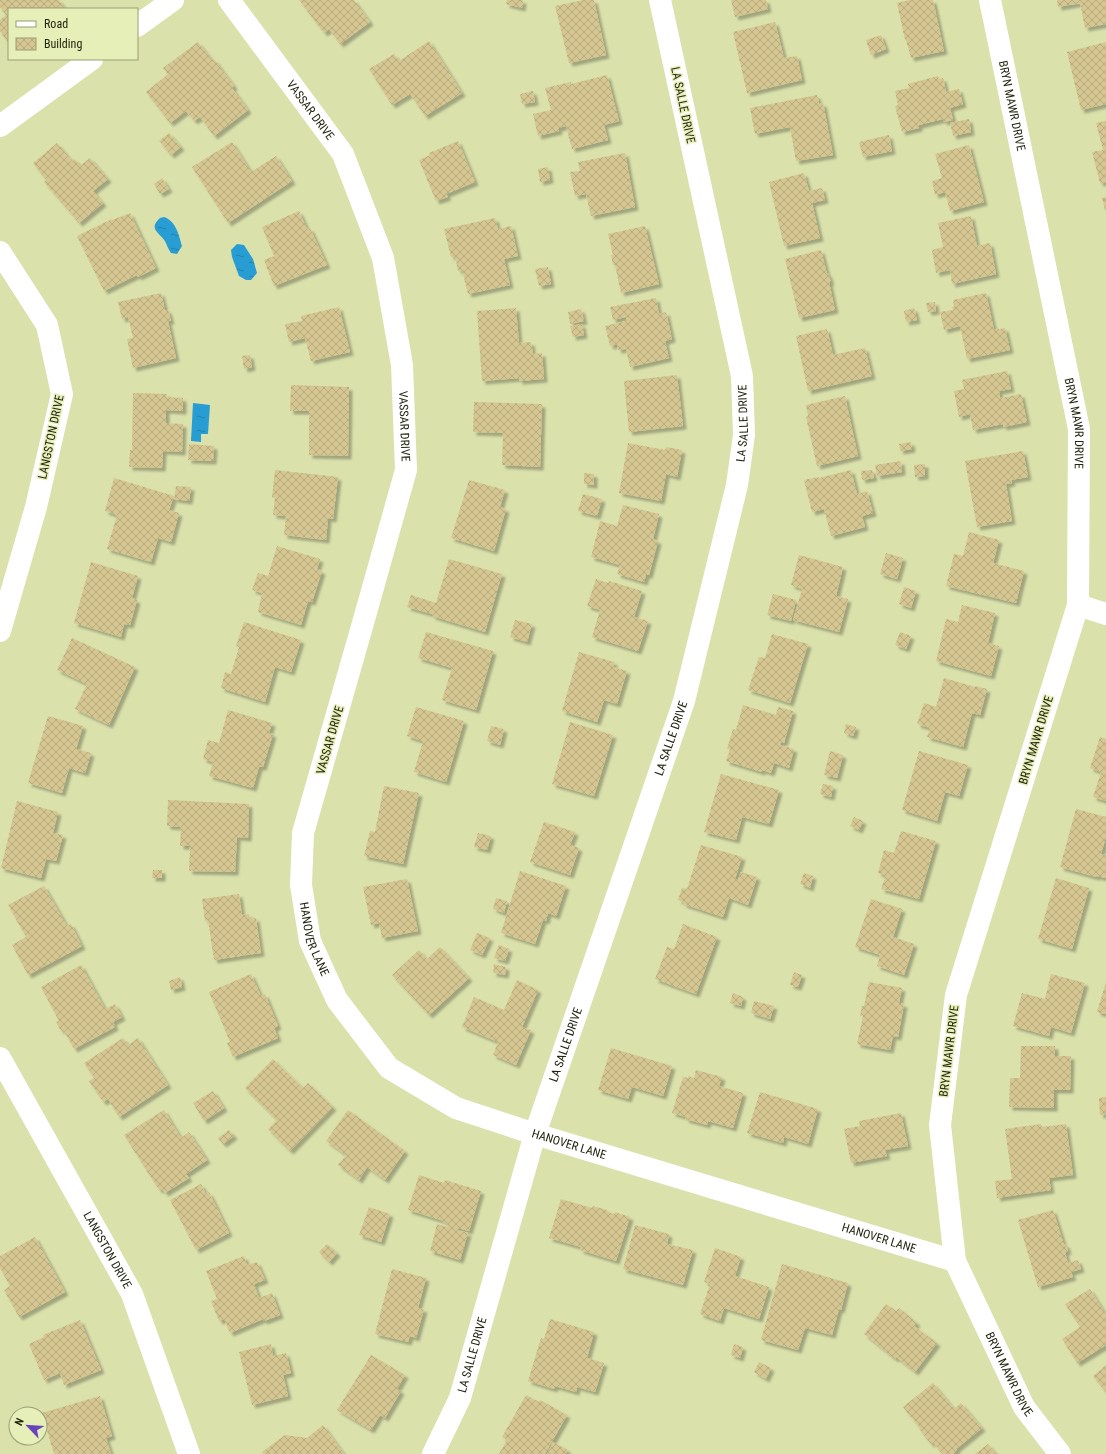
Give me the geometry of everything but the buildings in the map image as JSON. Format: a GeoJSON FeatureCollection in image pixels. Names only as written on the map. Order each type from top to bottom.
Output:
{"type":"FeatureCollection","features":[{"type":"Feature","properties":{"kind":"street"},"geometry":{"type":"LineString","coordinates":[[138,25],[173,0]]}},
{"type":"Feature","properties":{"kind":"street","name":"VASSAR DRIVE"},"geometry":{"type":"LineString","coordinates":[[229,0],[342,154],[383,258],[402,365],[406,470],[366,616],[303,833],[301,885]]}},
{"type":"Feature","properties":{"kind":"street","name":"LA SALLE DRIVE"},"geometry":{"type":"LineString","coordinates":[[432,1454],[460,1398],[535,1134],[684,701],[737,485],[744,435],[742,376],[660,0]]}},
{"type":"Feature","properties":{"kind":"street","name":"BRYN MAWR DRIVE"},"geometry":{"type":"LineString","coordinates":[[990,0],[1079,429],[1078,605],[956,995],[940,1125],[955,1261],[1024,1407],[1060,1454]]}},
{"type":"Feature","properties":{"kind":"street"},"geometry":{"type":"LineString","coordinates":[[0,126],[91,60]]}},
{"type":"Feature","properties":{"kind":"street","name":"LANGSTON DRIVE"},"geometry":{"type":"LineString","coordinates":[[0,252],[47,325],[62,394],[36,506],[0,631]]}},
{"type":"Feature","properties":{"kind":"street"},"geometry":{"type":"LineString","coordinates":[[1078,605],[1106,614]]}},
{"type":"Feature","properties":{"kind":"street","name":"HANOVER LANE"},"geometry":{"type":"LineString","coordinates":[[301,885],[310,941],[337,1000],[389,1068],[456,1108],[535,1134],[955,1261]]}},
{"type":"Feature","properties":{"kind":"street","name":"LANGSTON DRIVE"},"geometry":{"type":"LineString","coordinates":[[0,1058],[132,1294],[189,1454]]}},
{"type":"Feature","properties":{"kind":"water"},"geometry":{"type":"Polygon","coordinates":[[[164,217],[174,225],[178,233],[182,246],[177,254],[171,253],[165,241],[155,228],[155,225],[160,218],[164,217]]]}},
{"type":"Feature","properties":{"kind":"water"},"geometry":{"type":"Polygon","coordinates":[[[237,244],[244,245],[253,259],[257,273],[251,280],[246,280],[239,276],[231,250],[237,244]]]}},
{"type":"Feature","properties":{"kind":"water"},"geometry":{"type":"Polygon","coordinates":[[[193,403],[210,405],[208,434],[201,434],[201,442],[191,441],[193,403]]]}}]}
